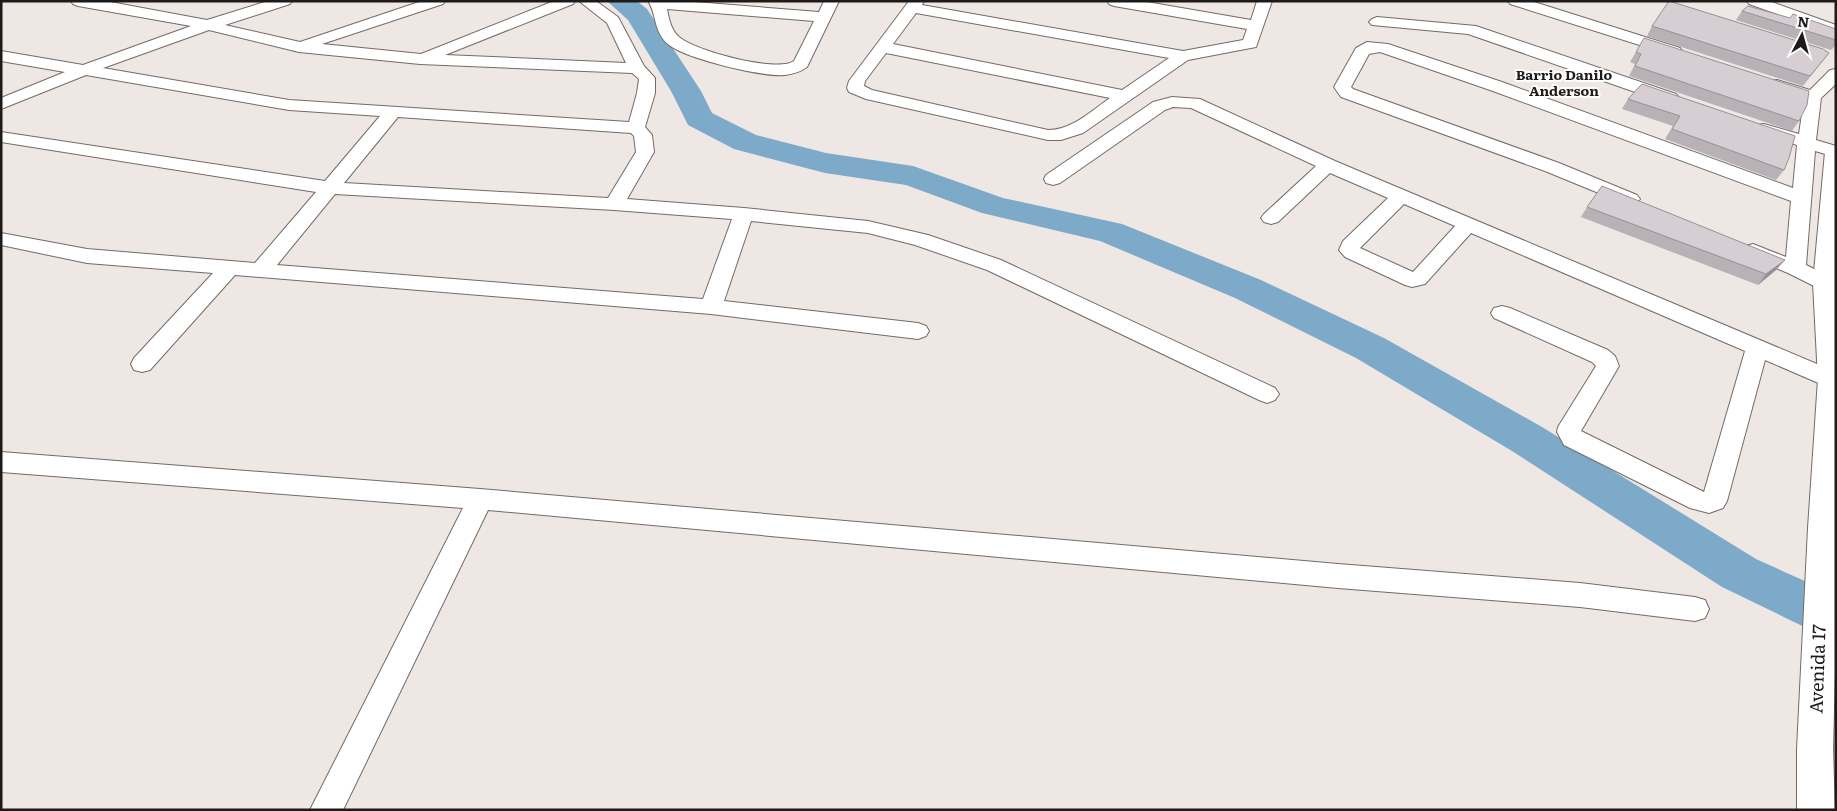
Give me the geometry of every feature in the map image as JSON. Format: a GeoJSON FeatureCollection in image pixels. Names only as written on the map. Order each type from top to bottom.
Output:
{"type":"FeatureCollection","features":[{"type":"Feature","properties":{"kind":"main road","name":"Avenida 17"},"geometry":{"type":"LineString","coordinates":[[1816,810],[1815,749],[1823,528],[1831,379],[1825,283],[1836,152]]}},
{"type":"Feature","properties":{"kind":"street"},"geometry":{"type":"LineString","coordinates":[[1,96],[264,1]]}},
{"type":"Feature","properties":{"kind":"street"},"geometry":{"type":"LineString","coordinates":[[200,24],[285,1]]}},
{"type":"Feature","properties":{"kind":"street"},"geometry":{"type":"LineString","coordinates":[[299,47],[438,1]]}},
{"type":"Feature","properties":{"kind":"street"},"geometry":{"type":"LineString","coordinates":[[420,59],[568,1]]}},
{"type":"Feature","properties":{"kind":"street"},"geometry":{"type":"LineString","coordinates":[[586,1],[613,20],[637,68],[647,78],[646,93],[636,128]]}},
{"type":"Feature","properties":{"kind":"street"},"geometry":{"type":"LineString","coordinates":[[823,17],[657,2],[661,23],[676,42],[703,54],[777,70],[795,68],[800,64],[832,1]]}},
{"type":"Feature","properties":{"kind":"street"},"geometry":{"type":"LineString","coordinates":[[1114,1],[1256,26]]}},
{"type":"Feature","properties":{"kind":"street"},"geometry":{"type":"LineString","coordinates":[[1184,56],[1077,129],[1061,135],[1034,132],[858,92],[854,88],[854,85],[914,5],[1184,56],[1250,44],[1253,41],[1265,1]]}},
{"type":"Feature","properties":{"kind":"street"},"geometry":{"type":"LineString","coordinates":[[1515,1],[1693,57]]}},
{"type":"Feature","properties":{"kind":"street"},"geometry":{"type":"LineString","coordinates":[[1754,1],[1836,30]]}},
{"type":"Feature","properties":{"kind":"street"},"geometry":{"type":"LineString","coordinates":[[91,2],[200,24],[299,47],[420,59],[637,68]]}},
{"type":"Feature","properties":{"kind":"street"},"geometry":{"type":"LineString","coordinates":[[1377,22],[1470,29],[1685,102]]}},
{"type":"Feature","properties":{"kind":"street"},"geometry":{"type":"LineString","coordinates":[[882,47],[1126,96]]}},
{"type":"Feature","properties":{"kind":"street"},"geometry":{"type":"LineString","coordinates":[[1642,204],[1552,167],[1348,93],[1342,87],[1362,51],[1367,47],[1382,47],[1496,86],[1801,198]]}},
{"type":"Feature","properties":{"kind":"street"},"geometry":{"type":"LineString","coordinates":[[1,56],[289,104],[636,128],[643,135],[645,152],[614,204]]}},
{"type":"Feature","properties":{"kind":"street"},"geometry":{"type":"LineString","coordinates":[[1795,268],[1806,144],[1813,97],[1833,66]]}},
{"type":"Feature","properties":{"kind":"street"},"geometry":{"type":"LineString","coordinates":[[1,104],[75,68]]}},
{"type":"Feature","properties":{"kind":"street"},"geometry":{"type":"LineString","coordinates":[[1758,79],[1813,97]]}},
{"type":"Feature","properties":{"kind":"street"},"geometry":{"type":"LineString","coordinates":[[1053,180],[1159,106],[1182,101],[1194,103],[1328,165],[1831,379]]}},
{"type":"Feature","properties":{"kind":"street"},"geometry":{"type":"LineString","coordinates":[[260,271],[394,112]]}},
{"type":"Feature","properties":{"kind":"street"},"geometry":{"type":"LineString","coordinates":[[1750,125],[1836,152]]}},
{"type":"Feature","properties":{"kind":"street"},"geometry":{"type":"LineString","coordinates":[[1,137],[330,188],[614,204],[744,214],[868,227],[921,240],[994,265],[1268,394]]}},
{"type":"Feature","properties":{"kind":"street"},"geometry":{"type":"LineString","coordinates":[[1271,218],[1328,165]]}},
{"type":"Feature","properties":{"kind":"street"},"geometry":{"type":"LineString","coordinates":[[1401,196],[1350,246],[1349,250],[1412,280],[1418,279],[1468,224]]}},
{"type":"Feature","properties":{"kind":"street"},"geometry":{"type":"LineString","coordinates":[[711,307],[744,214]]}},
{"type":"Feature","properties":{"kind":"street"},"geometry":{"type":"LineString","coordinates":[[1,239],[87,256],[711,307],[918,331]]}},
{"type":"Feature","properties":{"kind":"street"},"geometry":{"type":"LineString","coordinates":[[1741,246],[1795,268],[1825,283]]}},
{"type":"Feature","properties":{"kind":"street"},"geometry":{"type":"LineString","coordinates":[[142,364],[230,269]]}},
{"type":"Feature","properties":{"kind":"street"},"geometry":{"type":"LineString","coordinates":[[1502,313],[1600,356],[1607,362],[1608,366],[1570,427],[1568,432],[1573,438],[1699,501],[1708,503],[1714,501],[1758,349]]}},
{"type":"Feature","properties":{"kind":"street"},"geometry":{"type":"LineString","coordinates":[[1,462],[480,499],[1338,576],[1580,595],[1695,609]]}},
{"type":"Feature","properties":{"kind":"street"},"geometry":{"type":"LineString","coordinates":[[326,810],[480,499]]}},
{"type":"Feature","properties":{"kind":"building"},"geometry":{"type":"Polygon","coordinates":[[[1669,1],[1823,49],[1829,53],[1810,76],[1652,26],[1669,1]]]}},
{"type":"Feature","properties":{"kind":"building"},"geometry":{"type":"Polygon","coordinates":[[[1748,6],[1790,18],[1793,14],[1836,29],[1836,40],[1742,11],[1748,6]]]}},
{"type":"Feature","properties":{"kind":"building"},"geometry":{"type":"Polygon","coordinates":[[[1644,38],[1809,91],[1807,105],[1799,121],[1635,66],[1641,54],[1636,52],[1644,38]]]}},
{"type":"Feature","properties":{"kind":"building"},"geometry":{"type":"Polygon","coordinates":[[[1642,84],[1795,136],[1784,170],[1672,129],[1680,116],[1628,99],[1642,84]]]}},
{"type":"Feature","properties":{"kind":"building"},"geometry":{"type":"Polygon","coordinates":[[[1602,186],[1785,260],[1766,274],[1587,207],[1602,186]]]}},
{"type":"Feature","properties":{"kind":"waterway"},"geometry":{"type":"LineString","coordinates":[[620,1],[638,15],[686,91],[699,119],[745,142],[825,163],[913,176],[994,206],[1110,232],[1248,289],[1370,348],[1527,439],[1739,573],[1836,619]]}},
{"type":"Feature","properties":{"kind":"district","name":"Barrio Danilo Anderson"},"geometry":{"type":"Point","coordinates":[1564,84]}}]}
